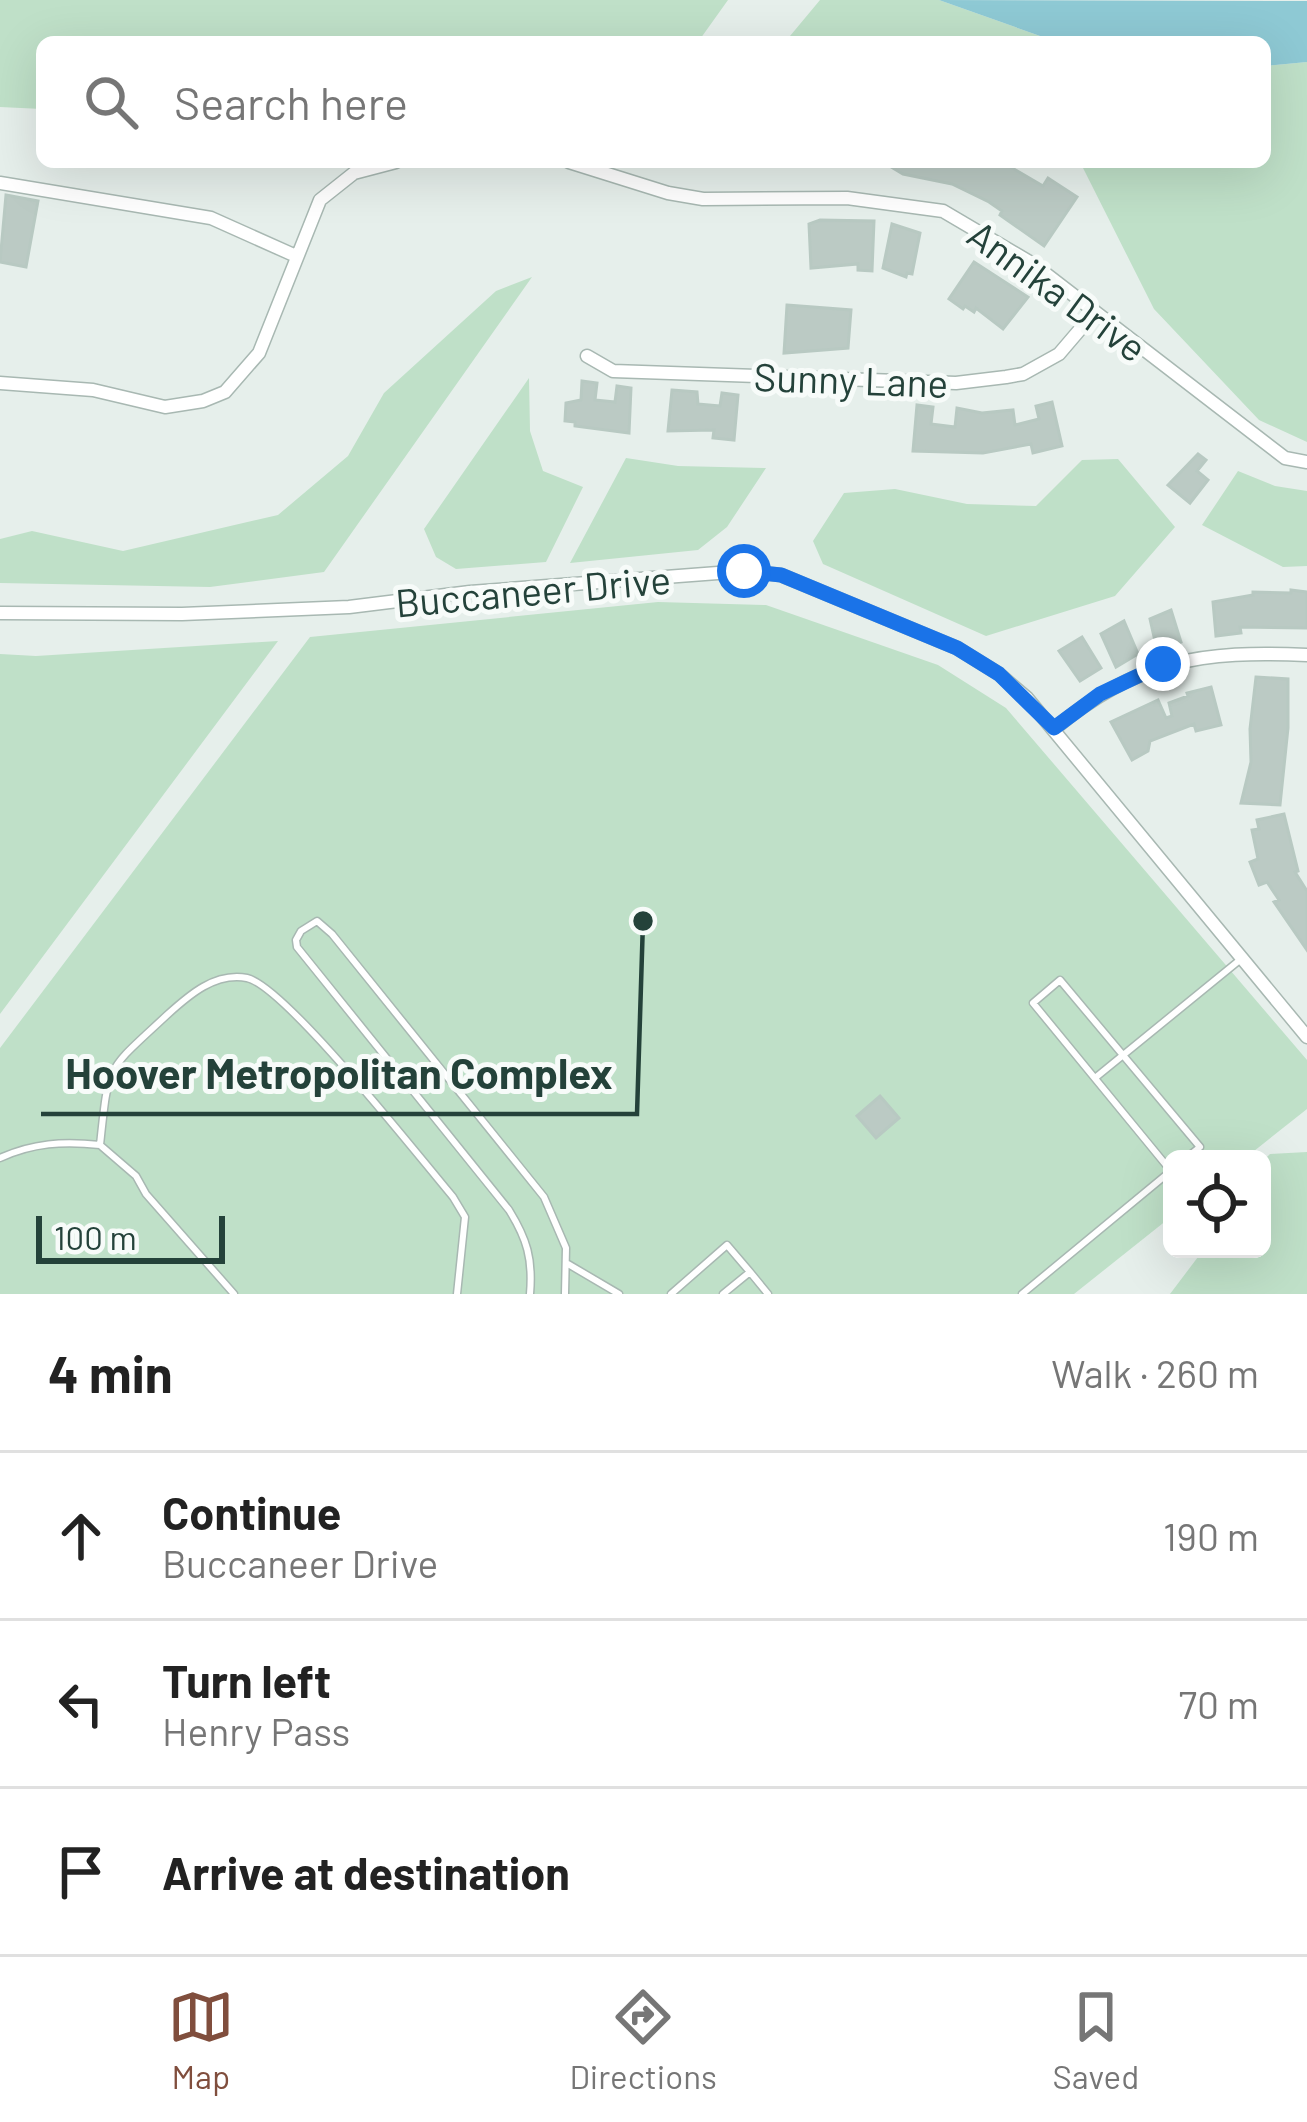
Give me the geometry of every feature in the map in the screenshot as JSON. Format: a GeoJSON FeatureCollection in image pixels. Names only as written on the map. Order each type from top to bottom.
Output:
{"type":"FeatureCollection","features":[{"type":"Feature","properties":{"kind":"street"},"geometry":{"type":"LineString","coordinates":[[0,383],[93,390],[165,407],[225,392],[259,353],[320,200],[354,173],[373,168]]}},
{"type":"Feature","properties":{"kind":"street","name":"Annika Drive"},"geometry":{"type":"LineString","coordinates":[[588,168],[703,199],[848,198],[943,211],[1006,246],[1286,458],[1307,462]]}},
{"type":"Feature","properties":{"kind":"street"},"geometry":{"type":"LineString","coordinates":[[0,183],[211,218],[296,256]]}},
{"type":"Feature","properties":{"kind":"street","name":"Sunny Lane"},"geometry":{"type":"LineString","coordinates":[[587,356],[614,371],[956,383],[1023,374],[1040,367],[1059,354],[1094,313]]}},
{"type":"Feature","properties":{"kind":"street","name":"Buccaneer Drive"},"geometry":{"type":"LineString","coordinates":[[0,614],[349,608],[525,587],[744,571],[781,575],[957,648],[999,674],[1054,728],[1307,1037]]}},
{"type":"Feature","properties":{"kind":"street"},"geometry":{"type":"LineString","coordinates":[[1054,728],[1100,694],[1163,664],[1243,652],[1307,655]]}},
{"type":"Feature","properties":{"kind":"lane"},"geometry":{"type":"LineString","coordinates":[[530,1294],[533,1264],[526,1237],[297,947],[296,940],[309,924],[317,922],[332,934],[544,1197],[558,1222],[568,1264],[565,1294]]}},
{"type":"Feature","properties":{"kind":"lane"},"geometry":{"type":"LineString","coordinates":[[1095,1078],[1241,958]]}},
{"type":"Feature","properties":{"kind":"lane"},"geometry":{"type":"LineString","coordinates":[[100,1145],[107,1077],[116,1060],[189,996],[215,980],[243,977],[265,985],[328,1049],[466,1217],[457,1294]]}},
{"type":"Feature","properties":{"kind":"lane"},"geometry":{"type":"LineString","coordinates":[[1163,1159],[1033,1003],[1060,980],[1200,1147],[1196,1150]]}},
{"type":"Feature","properties":{"kind":"lane"},"geometry":{"type":"LineString","coordinates":[[0,1158],[61,1141],[100,1145],[136,1177],[234,1294]]}},
{"type":"Feature","properties":{"kind":"lane"},"geometry":{"type":"LineString","coordinates":[[1022,1294],[1163,1177]]}},
{"type":"Feature","properties":{"kind":"lane"},"geometry":{"type":"LineString","coordinates":[[671,1294],[727,1246],[768,1294]]}},
{"type":"Feature","properties":{"kind":"lane"},"geometry":{"type":"LineString","coordinates":[[568,1264],[619,1294]]}},
{"type":"Feature","properties":{"kind":"lane"},"geometry":{"type":"LineString","coordinates":[[723,1294],[750,1272]]}},
{"type":"Feature","properties":{"kind":"green space"},"geometry":{"type":"Polygon","coordinates":[[[0,0],[728,0],[702,36],[36,36],[36,109],[0,107],[0,0]]]}},
{"type":"Feature","properties":{"kind":"green space"},"geometry":{"type":"Polygon","coordinates":[[[820,0],[939,0],[1040,36],[790,36],[820,0]]]}},
{"type":"Feature","properties":{"kind":"green space"},"geometry":{"type":"Polygon","coordinates":[[[1307,62],[1307,442],[1259,420],[1154,309],[1083,168],[1271,168],[1271,65],[1307,62]]]}},
{"type":"Feature","properties":{"kind":"green space"},"geometry":{"type":"Polygon","coordinates":[[[532,277],[324,572],[210,587],[0,583],[0,539],[32,531],[123,551],[278,515],[348,456],[384,393],[496,291],[532,277]]]}},
{"type":"Feature","properties":{"kind":"green space"},"geometry":{"type":"Polygon","coordinates":[[[529,378],[530,431],[543,471],[583,487],[546,562],[456,569],[436,557],[424,529],[529,378]]]}},
{"type":"Feature","properties":{"kind":"green space"},"geometry":{"type":"Polygon","coordinates":[[[626,458],[678,466],[766,468],[727,527],[698,550],[570,563],[626,458]]]}},
{"type":"Feature","properties":{"kind":"green space"},"geometry":{"type":"Polygon","coordinates":[[[1118,459],[1175,527],[1115,596],[986,636],[823,564],[813,541],[844,493],[895,489],[967,504],[1036,506],[1082,460],[1118,459]]]}},
{"type":"Feature","properties":{"kind":"green space"},"geometry":{"type":"Polygon","coordinates":[[[1238,471],[1275,486],[1307,491],[1307,566],[1283,567],[1202,525],[1238,471]]]}},
{"type":"Feature","properties":{"kind":"green space"},"geometry":{"type":"Polygon","coordinates":[[[658,602],[766,605],[938,665],[1006,708],[1307,1060],[1307,1109],[1255,1150],[1163,1150],[1163,1223],[1074,1294],[0,1294],[0,1048],[310,637],[658,602]]]}},
{"type":"Feature","properties":{"kind":"green space"},"geometry":{"type":"Polygon","coordinates":[[[278,641],[0,1014],[0,654],[36,656],[278,641]]]}},
{"type":"Feature","properties":{"kind":"green space"},"geometry":{"type":"Polygon","coordinates":[[[1307,1152],[1307,1294],[1170,1294],[1197,1258],[1271,1258],[1271,1154],[1307,1152]]]}},
{"type":"Feature","properties":{"kind":"water"},"geometry":{"type":"Polygon","coordinates":[[[939,0],[1307,1],[1307,62],[1271,65],[1271,36],[1040,36],[939,0]]]}},
{"type":"Feature","properties":{"kind":"building"},"geometry":{"type":"Polygon","coordinates":[[[893,168],[1012,168],[1043,186],[1048,178],[1077,197],[1044,246],[989,202],[952,184],[893,168]]]}},
{"type":"Feature","properties":{"kind":"building"},"geometry":{"type":"Polygon","coordinates":[[[6,195],[38,201],[26,267],[0,262],[6,195]]]}},
{"type":"Feature","properties":{"kind":"building"},"geometry":{"type":"Polygon","coordinates":[[[874,221],[872,271],[858,270],[858,264],[811,268],[809,224],[874,221]]]}},
{"type":"Feature","properties":{"kind":"building"},"geometry":{"type":"Polygon","coordinates":[[[892,224],[920,233],[912,274],[906,277],[883,268],[892,224]]]}},
{"type":"Feature","properties":{"kind":"building"},"geometry":{"type":"Polygon","coordinates":[[[974,262],[1028,297],[1003,329],[976,308],[974,312],[963,309],[949,299],[974,262]]]}},
{"type":"Feature","properties":{"kind":"building"},"geometry":{"type":"Polygon","coordinates":[[[787,305],[851,310],[848,348],[784,353],[787,305]]]}},
{"type":"Feature","properties":{"kind":"building"},"geometry":{"type":"Polygon","coordinates":[[[582,381],[597,383],[595,400],[615,402],[617,386],[631,388],[629,433],[565,421],[566,403],[581,400],[582,381]]]}},
{"type":"Feature","properties":{"kind":"building"},"geometry":{"type":"Polygon","coordinates":[[[672,390],[697,392],[698,404],[720,406],[722,393],[738,395],[734,440],[713,438],[714,430],[668,431],[672,390]]]}},
{"type":"Feature","properties":{"kind":"building"},"geometry":{"type":"Polygon","coordinates":[[[1052,402],[1062,446],[1033,453],[1031,444],[983,453],[913,451],[917,405],[933,407],[931,424],[955,427],[957,408],[982,413],[1013,410],[1015,425],[1039,419],[1036,406],[1052,402]]]}},
{"type":"Feature","properties":{"kind":"building"},"geometry":{"type":"Polygon","coordinates":[[[1198,454],[1206,460],[1197,471],[1208,480],[1190,503],[1168,485],[1198,454]]]}},
{"type":"Feature","properties":{"kind":"building"},"geometry":{"type":"Polygon","coordinates":[[[1253,592],[1307,592],[1307,628],[1240,627],[1241,633],[1216,636],[1213,602],[1253,592]]]}},
{"type":"Feature","properties":{"kind":"building"},"geometry":{"type":"Polygon","coordinates":[[[1171,610],[1181,642],[1157,650],[1150,619],[1171,610]]]}},
{"type":"Feature","properties":{"kind":"building"},"geometry":{"type":"Polygon","coordinates":[[[1124,621],[1138,654],[1116,667],[1101,634],[1124,621]]]}},
{"type":"Feature","properties":{"kind":"building"},"geometry":{"type":"Polygon","coordinates":[[[1082,637],[1101,668],[1080,681],[1059,651],[1082,637]]]}},
{"type":"Feature","properties":{"kind":"building"},"geometry":{"type":"Polygon","coordinates":[[[1256,677],[1288,679],[1280,805],[1241,803],[1251,762],[1256,677]]]}},
{"type":"Feature","properties":{"kind":"building"},"geometry":{"type":"Polygon","coordinates":[[[1211,687],[1221,725],[1196,731],[1194,724],[1150,741],[1148,751],[1132,760],[1111,722],[1158,700],[1166,718],[1172,716],[1169,703],[1211,687]]]}},
{"type":"Feature","properties":{"kind":"building"},"geometry":{"type":"Polygon","coordinates":[[[1284,814],[1295,872],[1307,891],[1307,950],[1274,902],[1279,900],[1267,882],[1259,885],[1250,862],[1258,859],[1252,830],[1259,829],[1257,820],[1284,814]]]}},
{"type":"Feature","properties":{"kind":"building"},"geometry":{"type":"Polygon","coordinates":[[[880,1096],[899,1118],[876,1138],[857,1116],[880,1096]]]}},
{"type":"Feature","properties":{"kind":"place","name":"Hoover Metropolitan Complex"},"geometry":{"type":"Point","coordinates":[643,921]}},
{"type":"Feature","properties":{"kind":"route"},"geometry":{"type":"LineString","coordinates":[[744,571],[781,575],[957,648],[999,674],[1054,728],[1100,694],[1163,664]]}}]}
